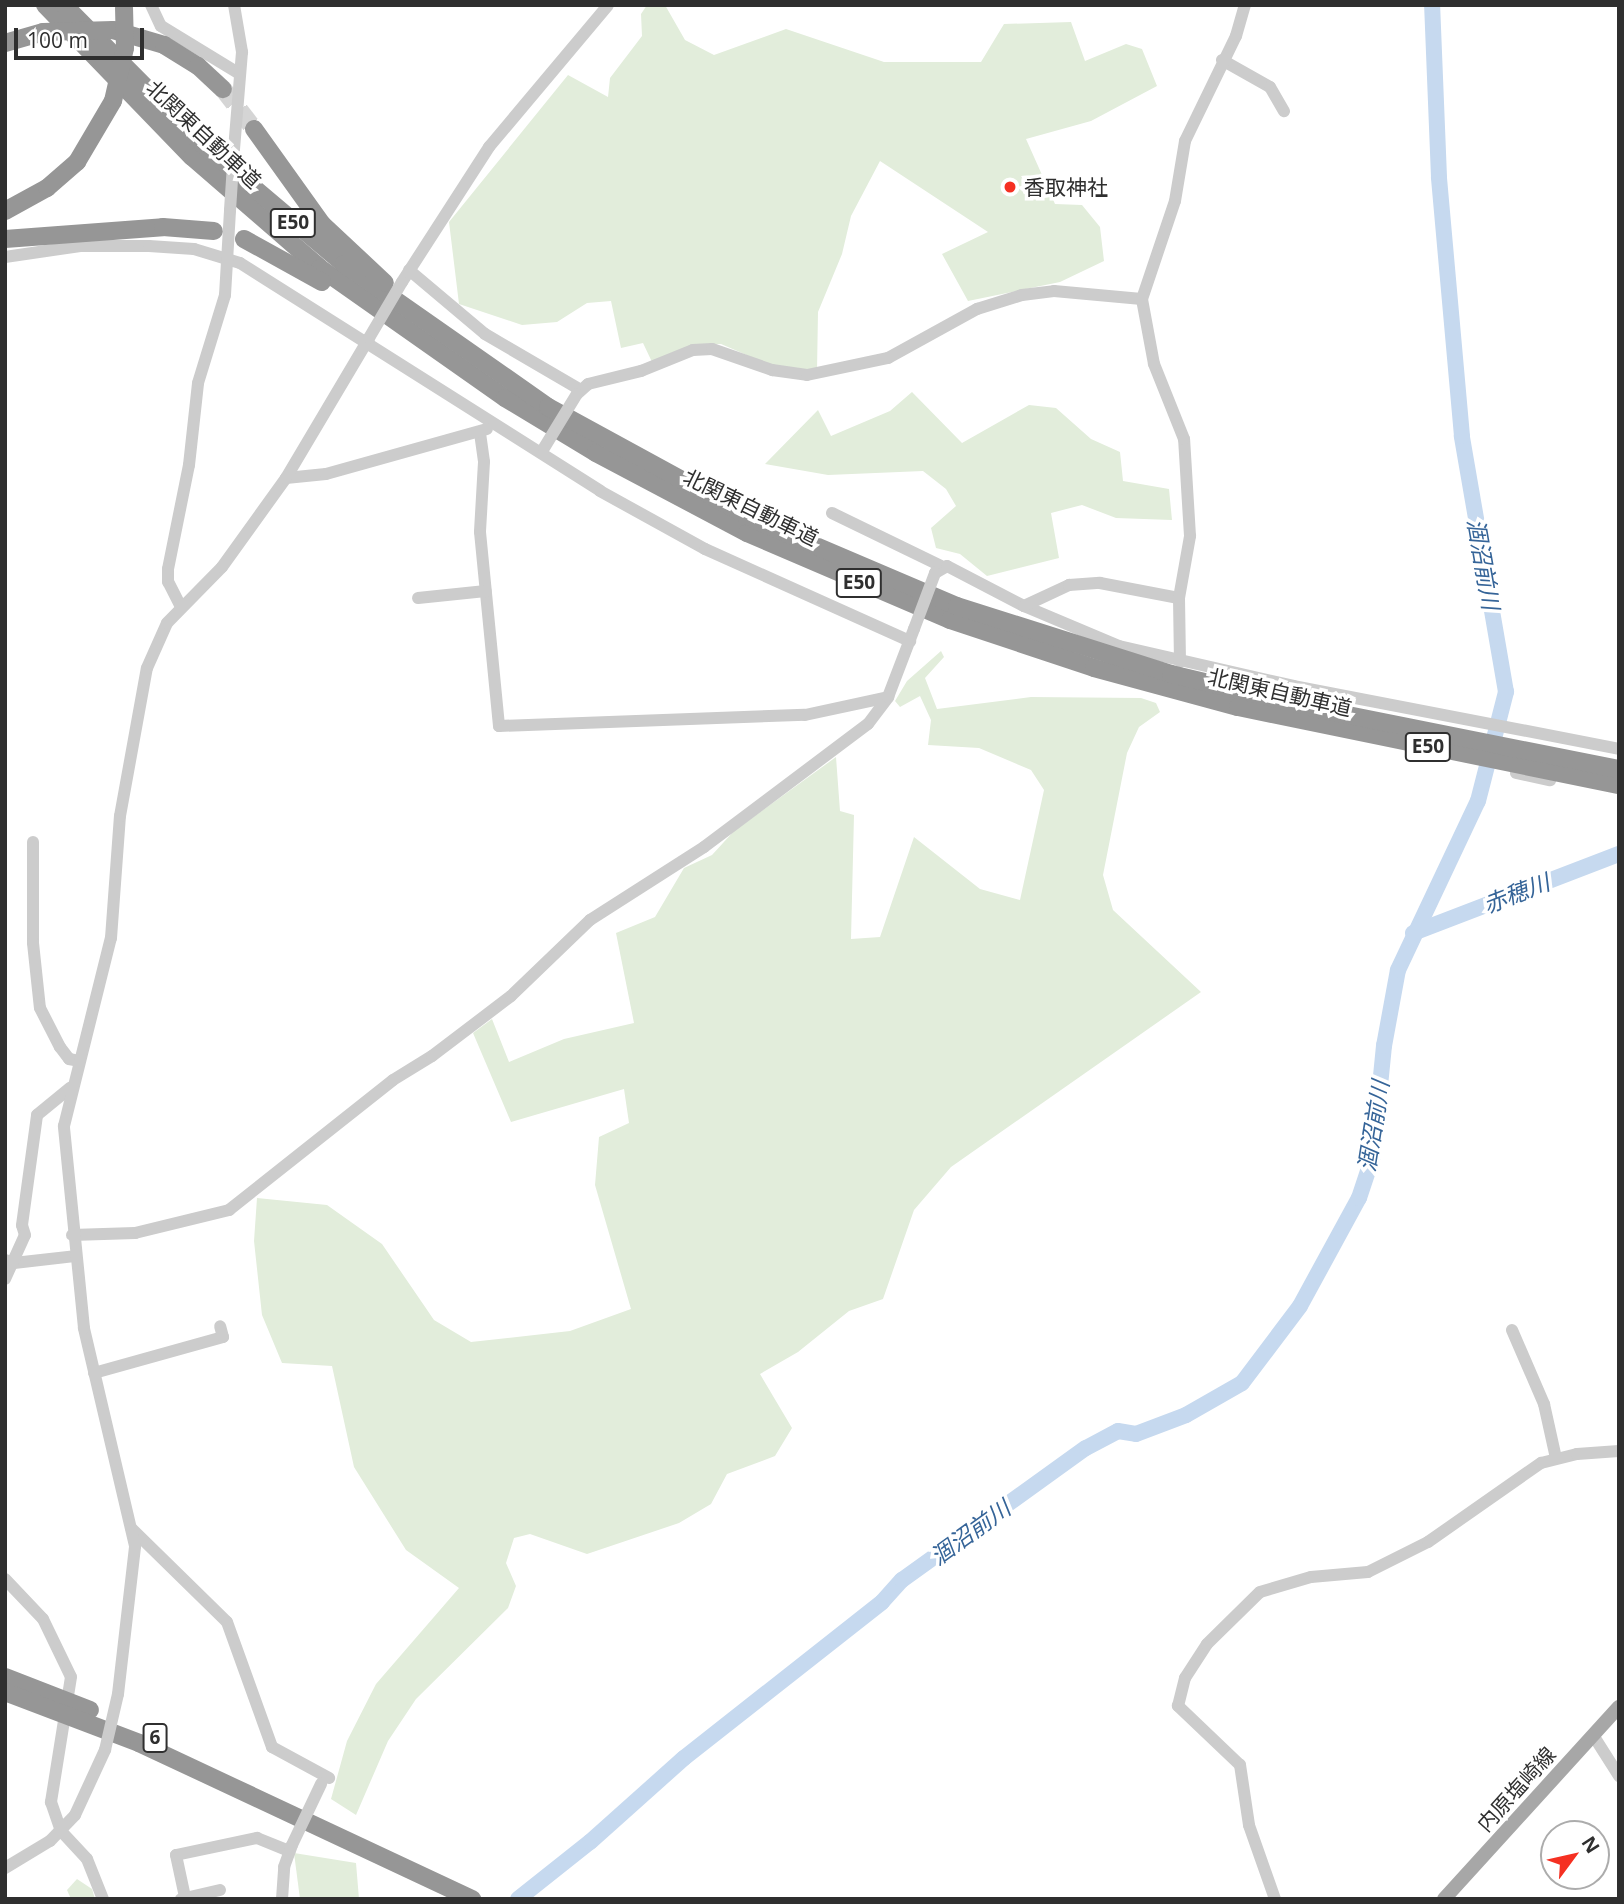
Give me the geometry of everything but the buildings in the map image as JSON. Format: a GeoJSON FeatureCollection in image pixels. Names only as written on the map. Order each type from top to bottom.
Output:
{"type":"FeatureCollection","features":[{"type":"Feature","properties":{"kind":"highway","name":"北関東自動車道"},"geometry":{"type":"LineString","coordinates":[[44,5],[144,110],[257,216],[373,307],[505,398],[684,501],[868,587],[1043,653],[1619,785]]}},
{"type":"Feature","properties":{"kind":"highway","name":"北関東自動車道"},"geometry":{"type":"LineString","coordinates":[[64,5],[155,99],[268,202],[421,321],[548,407],[692,489],[863,568],[1049,638],[1240,700],[1619,769]]}},
{"type":"Feature","properties":{"kind":"highway"},"geometry":{"type":"LineString","coordinates":[[5,211],[47,188],[77,162],[113,101],[125,48],[123,7]]}},
{"type":"Feature","properties":{"kind":"highway"},"geometry":{"type":"LineString","coordinates":[[5,43],[43,32],[113,30],[164,45],[198,66],[223,89]]}},
{"type":"Feature","properties":{"kind":"highway"},"geometry":{"type":"LineString","coordinates":[[254,129],[299,196],[358,258],[548,407]]}},
{"type":"Feature","properties":{"kind":"highway"},"geometry":{"type":"LineString","coordinates":[[5,239],[163,227],[214,230]]}},
{"type":"Feature","properties":{"kind":"highway"},"geometry":{"type":"LineString","coordinates":[[244,239],[279,255],[407,340],[505,398]]}},
{"type":"Feature","properties":{"kind":"highway","name":"6"},"geometry":{"type":"LineString","coordinates":[[5,1677],[69,1708],[204,1762],[297,1816],[472,1899]]}},
{"type":"Feature","properties":{"kind":"highway"},"geometry":{"type":"LineString","coordinates":[[5,1692],[69,1708]]}},
{"type":"Feature","properties":{"kind":"main road","name":"内原塩崎線"},"geometry":{"type":"LineString","coordinates":[[1444,1899],[1619,1707]]}},
{"type":"Feature","properties":{"kind":"street"},"geometry":{"type":"LineString","coordinates":[[151,5],[161,26],[240,74]]}},
{"type":"Feature","properties":{"kind":"street"},"geometry":{"type":"LineString","coordinates":[[181,607],[167,582],[168,569],[189,465],[198,383],[223,309],[242,52],[234,5]]}},
{"type":"Feature","properties":{"kind":"street"},"geometry":{"type":"LineString","coordinates":[[5,1868],[61,1831],[85,1801],[105,1750],[118,1694],[135,1561],[131,1528],[94,1373],[72,1235],[63,1152],[70,1088],[111,938],[120,816],[147,668],[161,633],[181,607],[222,567],[286,478],[409,270],[489,147],[608,5]]}},
{"type":"Feature","properties":{"kind":"street"},"geometry":{"type":"LineString","coordinates":[[1180,662],[1179,598],[1190,536],[1184,439],[1154,364],[1142,299],[1175,201],[1185,141],[1222,60],[1236,36],[1245,5]]}},
{"type":"Feature","properties":{"kind":"street"},"geometry":{"type":"LineString","coordinates":[[1222,60],[1270,87],[1284,111]]}},
{"type":"Feature","properties":{"kind":"street"},"geometry":{"type":"LineString","coordinates":[[5,257],[111,245],[175,247],[227,259],[274,281],[493,426],[543,451],[705,549],[912,635]]}},
{"type":"Feature","properties":{"kind":"street"},"geometry":{"type":"LineString","coordinates":[[409,270],[485,334],[578,391]]}},
{"type":"Feature","properties":{"kind":"street"},"geometry":{"type":"LineString","coordinates":[[543,451],[578,391],[702,348],[772,370],[821,374],[888,358],[976,309],[1030,294],[1054,291],[1142,299]]}},
{"type":"Feature","properties":{"kind":"street"},"geometry":{"type":"LineString","coordinates":[[286,478],[326,474],[480,433],[493,426]]}},
{"type":"Feature","properties":{"kind":"street"},"geometry":{"type":"LineString","coordinates":[[480,433],[484,474],[480,532],[499,726],[805,715],[888,697]]}},
{"type":"Feature","properties":{"kind":"street"},"geometry":{"type":"LineString","coordinates":[[832,513],[938,569],[1119,646],[1180,662],[1619,749]]}},
{"type":"Feature","properties":{"kind":"street"},"geometry":{"type":"LineString","coordinates":[[72,1235],[135,1233],[229,1210],[393,1080],[432,1056],[511,996],[590,920],[682,863],[813,768],[868,724],[888,697],[938,569]]}},
{"type":"Feature","properties":{"kind":"street"},"geometry":{"type":"LineString","coordinates":[[1024,607],[1046,592],[1100,583],[1179,598]]}},
{"type":"Feature","properties":{"kind":"street"},"geometry":{"type":"LineString","coordinates":[[418,598],[486,591]]}},
{"type":"Feature","properties":{"kind":"street"},"geometry":{"type":"LineString","coordinates":[[1516,773],[1619,793]]}},
{"type":"Feature","properties":{"kind":"street"},"geometry":{"type":"LineString","coordinates":[[33,842],[33,943],[40,1008],[60,1047],[69,1059],[79,1061]]}},
{"type":"Feature","properties":{"kind":"street"},"geometry":{"type":"LineString","coordinates":[[5,1279],[10,1261],[25,1235],[22,1226],[37,1115],[70,1088]]}},
{"type":"Feature","properties":{"kind":"street"},"geometry":{"type":"LineString","coordinates":[[10,1261],[75,1256]]}},
{"type":"Feature","properties":{"kind":"street"},"geometry":{"type":"LineString","coordinates":[[94,1373],[223,1337],[220,1326]]}},
{"type":"Feature","properties":{"kind":"street"},"geometry":{"type":"LineString","coordinates":[[1512,1330],[1544,1404],[1556,1458]]}},
{"type":"Feature","properties":{"kind":"street"},"geometry":{"type":"LineString","coordinates":[[1275,1899],[1249,1825],[1240,1765],[1178,1706],[1194,1661],[1222,1626],[1260,1592],[1289,1582],[1381,1566],[1428,1542],[1521,1473],[1556,1458],[1619,1451]]}},
{"type":"Feature","properties":{"kind":"street"},"geometry":{"type":"LineString","coordinates":[[131,1528],[227,1622],[272,1747],[325,1780],[290,1848],[282,1899]]}},
{"type":"Feature","properties":{"kind":"street"},"geometry":{"type":"LineString","coordinates":[[5,1579],[43,1619],[71,1677],[69,1708],[50,1788],[61,1831],[87,1859],[103,1899]]}},
{"type":"Feature","properties":{"kind":"street"},"geometry":{"type":"LineString","coordinates":[[1592,1735],[1619,1776]]}},
{"type":"Feature","properties":{"kind":"street"},"geometry":{"type":"LineString","coordinates":[[220,1890],[183,1898],[176,1855],[257,1838],[290,1848]]}},
{"type":"Feature","properties":{"kind":"green space"},"geometry":{"type":"Polygon","coordinates":[[[647,5],[665,5],[685,40],[714,55],[786,29],[884,62],[981,62],[1004,24],[1071,22],[1085,61],[1126,44],[1142,49],[1157,86],[1091,121],[1026,139],[1055,204],[1082,205],[1100,227],[1104,261],[1060,282],[968,301],[942,254],[988,232],[880,161],[851,216],[842,254],[818,312],[817,371],[772,366],[721,344],[698,344],[652,362],[643,343],[621,348],[611,301],[587,303],[557,322],[522,325],[459,304],[449,222],[568,75],[608,97],[610,78],[642,36],[641,14],[647,5]]]}},
{"type":"Feature","properties":{"kind":"green space"},"geometry":{"type":"Polygon","coordinates":[[[912,392],[962,443],[1029,405],[1056,408],[1091,439],[1120,452],[1123,481],[1169,489],[1172,520],[1116,518],[1082,505],[1051,513],[1059,558],[987,576],[960,554],[936,548],[931,528],[956,506],[946,489],[923,471],[828,475],[765,464],[818,410],[831,436],[890,411],[912,392]]]}},
{"type":"Feature","properties":{"kind":"green space"},"geometry":{"type":"Polygon","coordinates":[[[941,651],[944,657],[925,678],[937,709],[1031,697],[1141,698],[1156,703],[1160,712],[1139,727],[1127,753],[1103,875],[1113,910],[1201,992],[951,1167],[914,1210],[883,1299],[849,1311],[798,1352],[760,1374],[792,1428],[775,1456],[727,1474],[711,1504],[679,1523],[587,1554],[530,1534],[514,1538],[506,1563],[516,1586],[508,1608],[416,1699],[388,1741],[356,1815],[331,1799],[347,1741],[376,1684],[459,1588],[406,1550],[354,1467],[332,1366],[282,1363],[262,1315],[254,1241],[257,1198],[327,1205],[382,1244],[434,1320],[471,1342],[570,1331],[631,1309],[595,1185],[599,1137],[629,1123],[624,1089],[511,1122],[473,1033],[492,1019],[509,1062],[564,1039],[634,1023],[616,933],[655,917],[684,868],[712,855],[734,831],[836,757],[840,811],[854,815],[851,939],[880,937],[914,837],[980,889],[1020,900],[1044,790],[1031,770],[979,748],[928,745],[931,720],[920,696],[900,707],[895,701],[907,681],[941,651]]]}},
{"type":"Feature","properties":{"kind":"green space"},"geometry":{"type":"Polygon","coordinates":[[[294,1853],[356,1863],[359,1899],[300,1899],[294,1853]]]}},
{"type":"Feature","properties":{"kind":"green space"},"geometry":{"type":"Polygon","coordinates":[[[77,1879],[92,1889],[95,1899],[71,1899],[67,1890],[77,1879]]]}},
{"type":"Feature","properties":{"kind":"waterway","name":"涸沼前川"},"geometry":{"type":"LineString","coordinates":[[518,1899],[590,1842],[684,1758],[882,1602],[902,1580],[1086,1448],[1118,1431],[1136,1434],[1186,1415],[1242,1383],[1300,1306],[1359,1198],[1373,1156],[1384,1046],[1398,970],[1478,801],[1506,692],[1462,436],[1439,177],[1432,5]]}},
{"type":"Feature","properties":{"kind":"waterway","name":"赤穂川"},"geometry":{"type":"LineString","coordinates":[[1413,933],[1619,854]]}},
{"type":"Feature","properties":{"kind":"tunnel"},"geometry":{"type":"LineString","coordinates":[[223,89],[254,129]]}},
{"type":"Feature","properties":{"kind":"place","name":"香取神社"},"geometry":{"type":"Point","coordinates":[1010,187]}}]}
